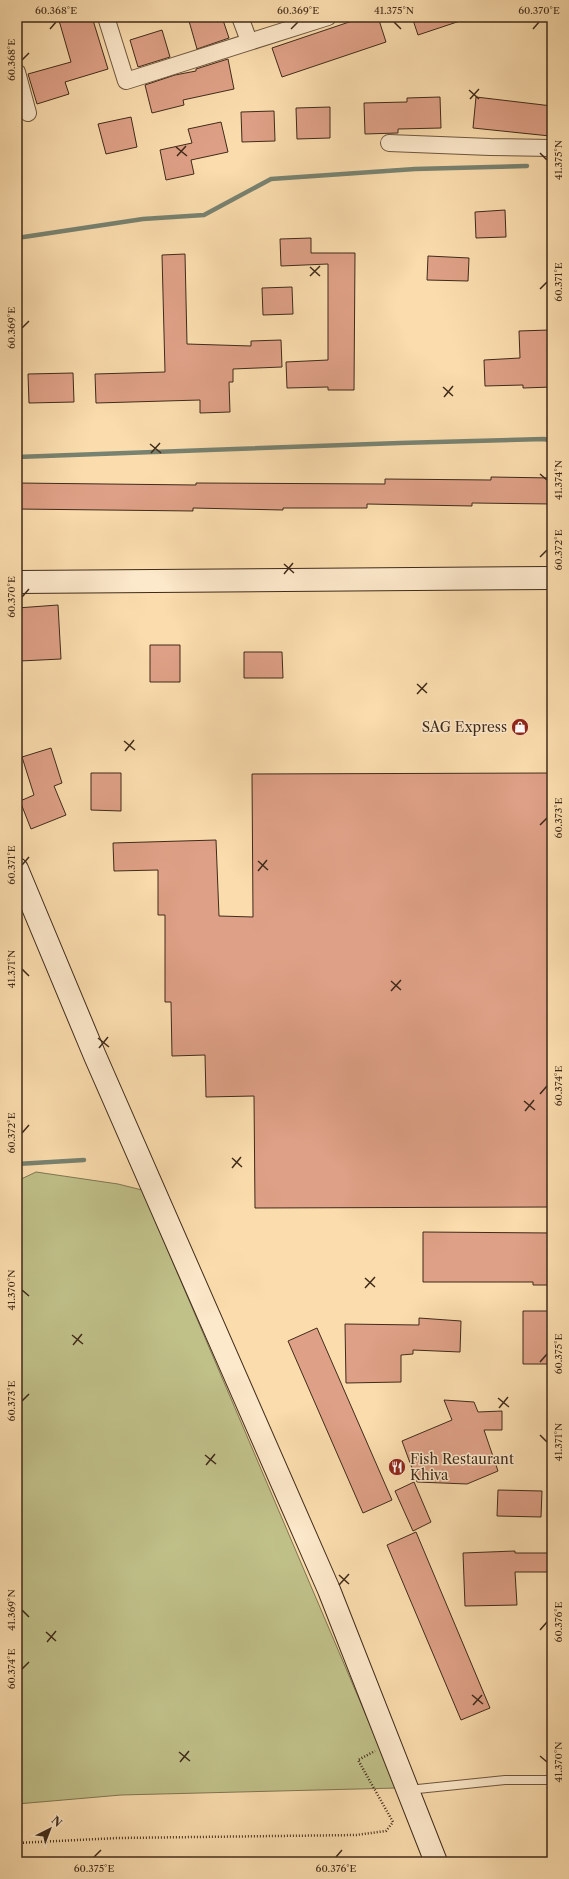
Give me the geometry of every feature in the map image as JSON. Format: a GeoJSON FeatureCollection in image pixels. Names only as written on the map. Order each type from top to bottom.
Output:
{"type":"FeatureCollection","features":[{"type":"Feature","properties":{"kind":"main road"},"geometry":{"type":"LineString","coordinates":[[17,582],[552,578]]}},
{"type":"Feature","properties":{"kind":"main road"},"geometry":{"type":"LineString","coordinates":[[17,869],[95,1056],[329,1590],[436,1862]]}},
{"type":"Feature","properties":{"kind":"street"},"geometry":{"type":"LineString","coordinates":[[106,17],[126,81],[248,41],[328,17]]}},
{"type":"Feature","properties":{"kind":"street"},"geometry":{"type":"LineString","coordinates":[[240,17],[248,41]]}},
{"type":"Feature","properties":{"kind":"street"},"geometry":{"type":"LineString","coordinates":[[17,72],[28,113]]}},
{"type":"Feature","properties":{"kind":"street"},"geometry":{"type":"LineString","coordinates":[[389,143],[490,148],[552,148]]}},
{"type":"Feature","properties":{"kind":"lane"},"geometry":{"type":"LineString","coordinates":[[408,1790],[505,1780],[552,1780]]}},
{"type":"Feature","properties":{"kind":"path"},"geometry":{"type":"LineString","coordinates":[[17,1843],[118,1838],[356,1835],[386,1831],[393,1822],[358,1760],[389,1742]]}},
{"type":"Feature","properties":{"kind":"green space"},"geometry":{"type":"Polygon","coordinates":[[[36,1172],[118,1184],[142,1190],[397,1788],[121,1795],[17,1804],[17,1181],[36,1172]]]}},
{"type":"Feature","properties":{"kind":"building"},"geometry":{"type":"Polygon","coordinates":[[[58,17],[92,17],[108,69],[65,82],[69,94],[37,104],[28,74],[71,62],[58,17]]]}},
{"type":"Feature","properties":{"kind":"building"},"geometry":{"type":"Polygon","coordinates":[[[201,17],[222,17],[229,38],[197,49],[189,21],[201,17]]]}},
{"type":"Feature","properties":{"kind":"building"},"geometry":{"type":"Polygon","coordinates":[[[364,17],[378,17],[386,42],[282,77],[272,48],[364,17]]]}},
{"type":"Feature","properties":{"kind":"building"},"geometry":{"type":"Polygon","coordinates":[[[412,17],[465,17],[466,19],[418,35],[412,17]]]}},
{"type":"Feature","properties":{"kind":"building"},"geometry":{"type":"Polygon","coordinates":[[[162,30],[170,57],[138,67],[130,40],[162,30]]]}},
{"type":"Feature","properties":{"kind":"building"},"geometry":{"type":"Polygon","coordinates":[[[228,59],[234,89],[183,100],[184,105],[152,113],[145,85],[175,75],[196,71],[196,69],[228,59]]]}},
{"type":"Feature","properties":{"kind":"building"},"geometry":{"type":"Polygon","coordinates":[[[440,97],[441,128],[398,129],[398,133],[365,134],[364,103],[407,102],[407,98],[440,97]]]}},
{"type":"Feature","properties":{"kind":"building"},"geometry":{"type":"Polygon","coordinates":[[[476,97],[552,106],[550,136],[473,128],[476,97]]]}},
{"type":"Feature","properties":{"kind":"building"},"geometry":{"type":"Polygon","coordinates":[[[330,107],[330,138],[297,139],[296,108],[330,107]]]}},
{"type":"Feature","properties":{"kind":"building"},"geometry":{"type":"Polygon","coordinates":[[[274,111],[275,141],[242,142],[241,112],[274,111]]]}},
{"type":"Feature","properties":{"kind":"building"},"geometry":{"type":"Polygon","coordinates":[[[131,117],[137,147],[106,154],[98,124],[131,117]]]}},
{"type":"Feature","properties":{"kind":"building"},"geometry":{"type":"Polygon","coordinates":[[[221,122],[228,152],[191,160],[194,174],[166,180],[160,150],[192,143],[188,129],[221,122]]]}},
{"type":"Feature","properties":{"kind":"building"},"geometry":{"type":"Polygon","coordinates":[[[505,210],[506,237],[476,238],[475,212],[505,210]]]}},
{"type":"Feature","properties":{"kind":"building"},"geometry":{"type":"Polygon","coordinates":[[[311,238],[311,253],[355,253],[354,390],[328,390],[328,387],[287,388],[286,362],[328,360],[328,264],[281,266],[280,239],[311,238]]]}},
{"type":"Feature","properties":{"kind":"building"},"geometry":{"type":"Polygon","coordinates":[[[185,254],[187,344],[251,346],[251,341],[281,340],[282,367],[233,369],[233,382],[229,382],[230,412],[200,413],[200,400],[96,403],[95,374],[165,372],[162,255],[185,254]]]}},
{"type":"Feature","properties":{"kind":"building"},"geometry":{"type":"Polygon","coordinates":[[[428,256],[469,258],[468,281],[427,280],[428,256]]]}},
{"type":"Feature","properties":{"kind":"building"},"geometry":{"type":"Polygon","coordinates":[[[292,287],[293,314],[263,315],[262,288],[292,287]]]}},
{"type":"Feature","properties":{"kind":"building"},"geometry":{"type":"Polygon","coordinates":[[[549,330],[552,387],[523,388],[523,385],[485,386],[484,360],[520,358],[519,331],[549,330]]]}},
{"type":"Feature","properties":{"kind":"building"},"geometry":{"type":"Polygon","coordinates":[[[73,373],[74,402],[29,403],[28,374],[73,373]]]}},
{"type":"Feature","properties":{"kind":"building"},"geometry":{"type":"Polygon","coordinates":[[[491,477],[552,478],[552,504],[472,503],[472,506],[367,504],[367,508],[283,508],[283,510],[193,508],[193,511],[17,509],[17,483],[196,485],[196,483],[385,484],[385,479],[491,480],[491,477]]]}},
{"type":"Feature","properties":{"kind":"building"},"geometry":{"type":"Polygon","coordinates":[[[58,605],[61,659],[17,660],[17,608],[58,605]]]}},
{"type":"Feature","properties":{"kind":"building"},"geometry":{"type":"Polygon","coordinates":[[[150,645],[180,645],[180,682],[150,682],[150,645]]]}},
{"type":"Feature","properties":{"kind":"building"},"geometry":{"type":"Polygon","coordinates":[[[244,652],[282,652],[283,678],[244,678],[244,652]]]}},
{"type":"Feature","properties":{"kind":"building"},"geometry":{"type":"Polygon","coordinates":[[[51,748],[62,783],[54,786],[66,815],[31,829],[20,801],[34,795],[22,757],[51,748]]]}},
{"type":"Feature","properties":{"kind":"building"},"geometry":{"type":"Polygon","coordinates":[[[91,773],[121,773],[121,811],[91,810],[91,773]]]}},
{"type":"Feature","properties":{"kind":"building"},"geometry":{"type":"Polygon","coordinates":[[[552,773],[552,1207],[255,1208],[254,1096],[206,1097],[205,1055],[172,1056],[171,1002],[165,1002],[165,915],[158,915],[158,870],[114,871],[113,843],[216,840],[219,916],[253,917],[252,774],[552,773]]]}},
{"type":"Feature","properties":{"kind":"building"},"geometry":{"type":"Polygon","coordinates":[[[423,1232],[552,1233],[552,1285],[533,1285],[533,1282],[423,1282],[423,1232]]]}},
{"type":"Feature","properties":{"kind":"building"},"geometry":{"type":"Polygon","coordinates":[[[523,1311],[552,1311],[552,1364],[523,1364],[523,1311]]]}},
{"type":"Feature","properties":{"kind":"building"},"geometry":{"type":"Polygon","coordinates":[[[419,1318],[461,1321],[460,1352],[413,1350],[413,1354],[401,1355],[401,1382],[346,1383],[345,1324],[419,1325],[419,1318]]]}},
{"type":"Feature","properties":{"kind":"building"},"geometry":{"type":"Polygon","coordinates":[[[317,1328],[392,1500],[363,1513],[288,1341],[317,1328]]]}},
{"type":"Feature","properties":{"kind":"building"},"geometry":{"type":"Polygon","coordinates":[[[444,1400],[474,1402],[478,1412],[502,1411],[502,1430],[484,1430],[498,1471],[467,1484],[417,1482],[402,1441],[452,1420],[444,1400]]]}},
{"type":"Feature","properties":{"kind":"building"},"geometry":{"type":"Polygon","coordinates":[[[414,1482],[431,1522],[413,1531],[395,1491],[414,1482]]]}},
{"type":"Feature","properties":{"kind":"building"},"geometry":{"type":"Polygon","coordinates":[[[498,1490],[542,1491],[541,1517],[497,1516],[498,1490]]]}},
{"type":"Feature","properties":{"kind":"building"},"geometry":{"type":"Polygon","coordinates":[[[416,1532],[490,1708],[461,1720],[387,1545],[416,1532]]]}},
{"type":"Feature","properties":{"kind":"building"},"geometry":{"type":"Polygon","coordinates":[[[515,1551],[515,1553],[552,1553],[552,1572],[515,1572],[517,1605],[465,1606],[463,1553],[515,1551]]]}},
{"type":"Feature","properties":{"kind":"waterway"},"geometry":{"type":"LineString","coordinates":[[17,238],[143,219],[204,215],[271,179],[415,169],[527,166]]}},
{"type":"Feature","properties":{"kind":"waterway"},"geometry":{"type":"LineString","coordinates":[[17,457],[400,443],[544,439],[552,441]]}},
{"type":"Feature","properties":{"kind":"waterway"},"geometry":{"type":"LineString","coordinates":[[17,1164],[84,1160]]}},
{"type":"Feature","properties":{"kind":"place","name":"SAG Express"},"geometry":{"type":"Point","coordinates":[520,727]}},
{"type":"Feature","properties":{"kind":"place","name":"Fish Restaurant Khiva"},"geometry":{"type":"Point","coordinates":[397,1467]}}]}
